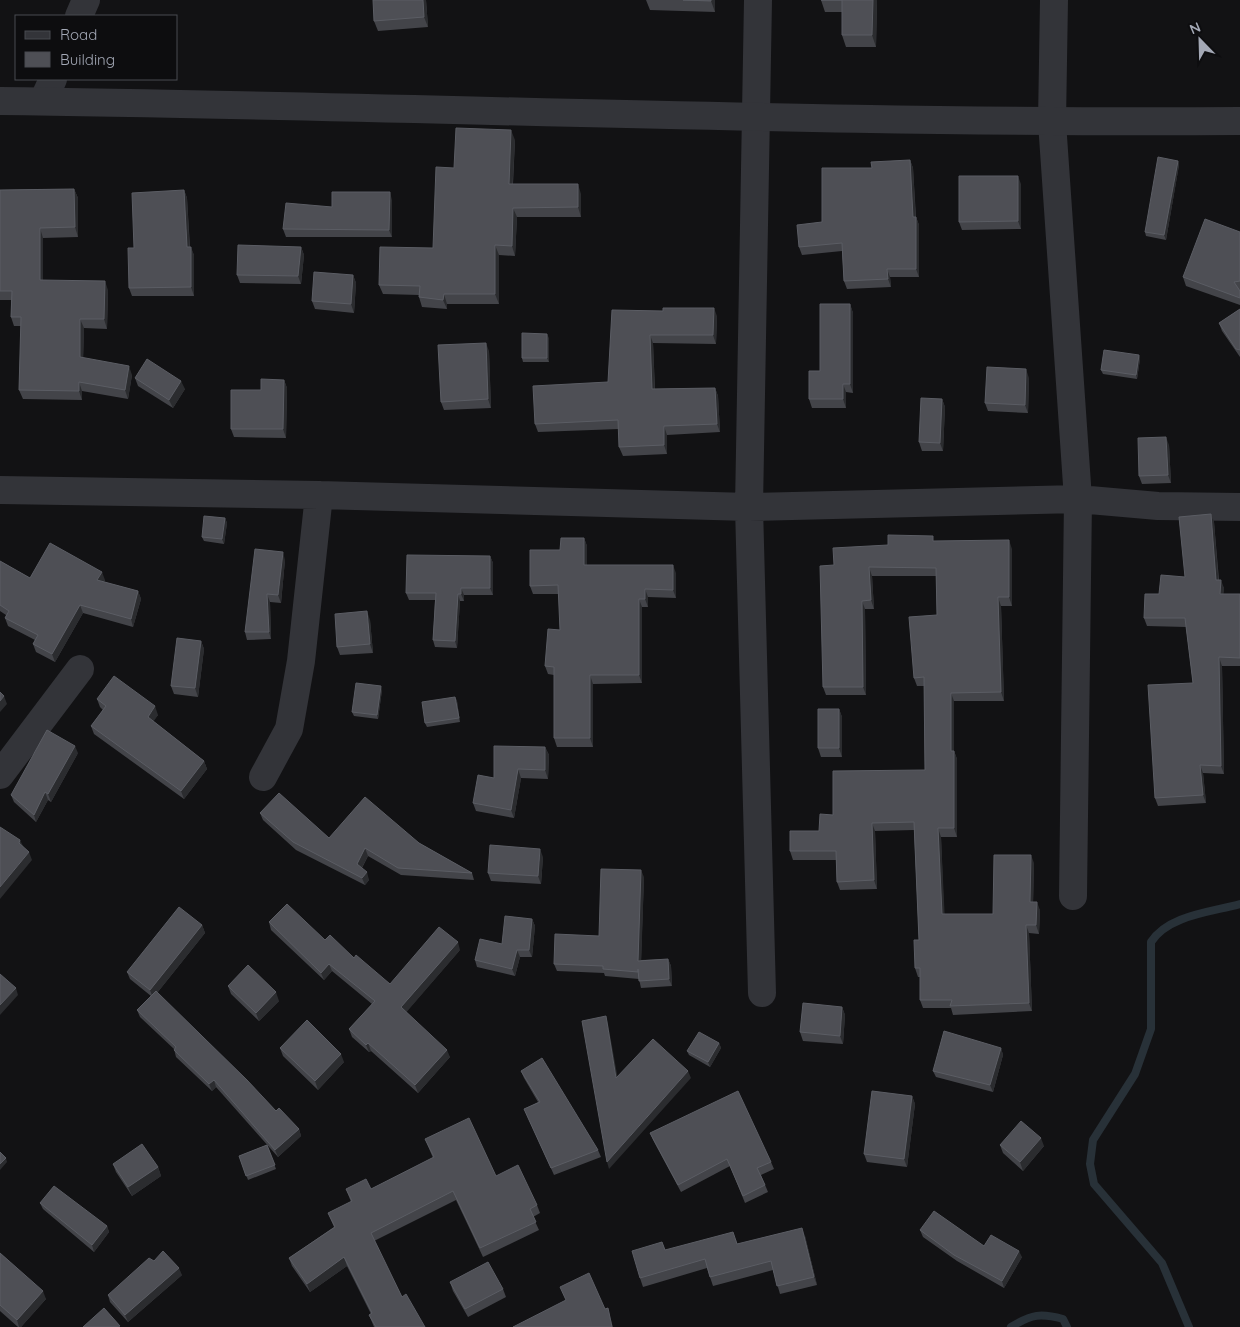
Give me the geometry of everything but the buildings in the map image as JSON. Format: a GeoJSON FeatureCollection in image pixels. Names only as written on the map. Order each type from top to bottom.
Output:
{"type":"FeatureCollection","features":[{"type":"Feature","properties":{"kind":"street"},"geometry":{"type":"LineString","coordinates":[[79,15],[86,0]]}},
{"type":"Feature","properties":{"kind":"street"},"geometry":{"type":"LineString","coordinates":[[758,0],[749,507],[762,993]]}},
{"type":"Feature","properties":{"kind":"street"},"geometry":{"type":"LineString","coordinates":[[1054,0],[1052,122],[1078,499],[1073,896]]}},
{"type":"Feature","properties":{"kind":"street"},"geometry":{"type":"LineString","coordinates":[[0,101],[48,90],[756,118],[1052,122],[1240,121]]}},
{"type":"Feature","properties":{"kind":"street"},"geometry":{"type":"LineString","coordinates":[[0,490],[320,495],[749,507],[1078,499],[1158,506],[1240,507]]}},
{"type":"Feature","properties":{"kind":"street"},"geometry":{"type":"LineString","coordinates":[[263,777],[289,729],[301,661],[320,495]]}},
{"type":"Feature","properties":{"kind":"street"},"geometry":{"type":"LineString","coordinates":[[0,774],[80,669]]}},
{"type":"Feature","properties":{"kind":"waterway"},"geometry":{"type":"LineString","coordinates":[[1189,1327],[1162,1263],[1094,1184],[1090,1164],[1093,1140],[1135,1074],[1151,1029],[1151,942],[1159,933],[1179,920],[1240,904]]}},
{"type":"Feature","properties":{"kind":"waterway"},"geometry":{"type":"LineString","coordinates":[[1011,1327],[1025,1319],[1042,1315],[1063,1319],[1067,1327]]}}]}
